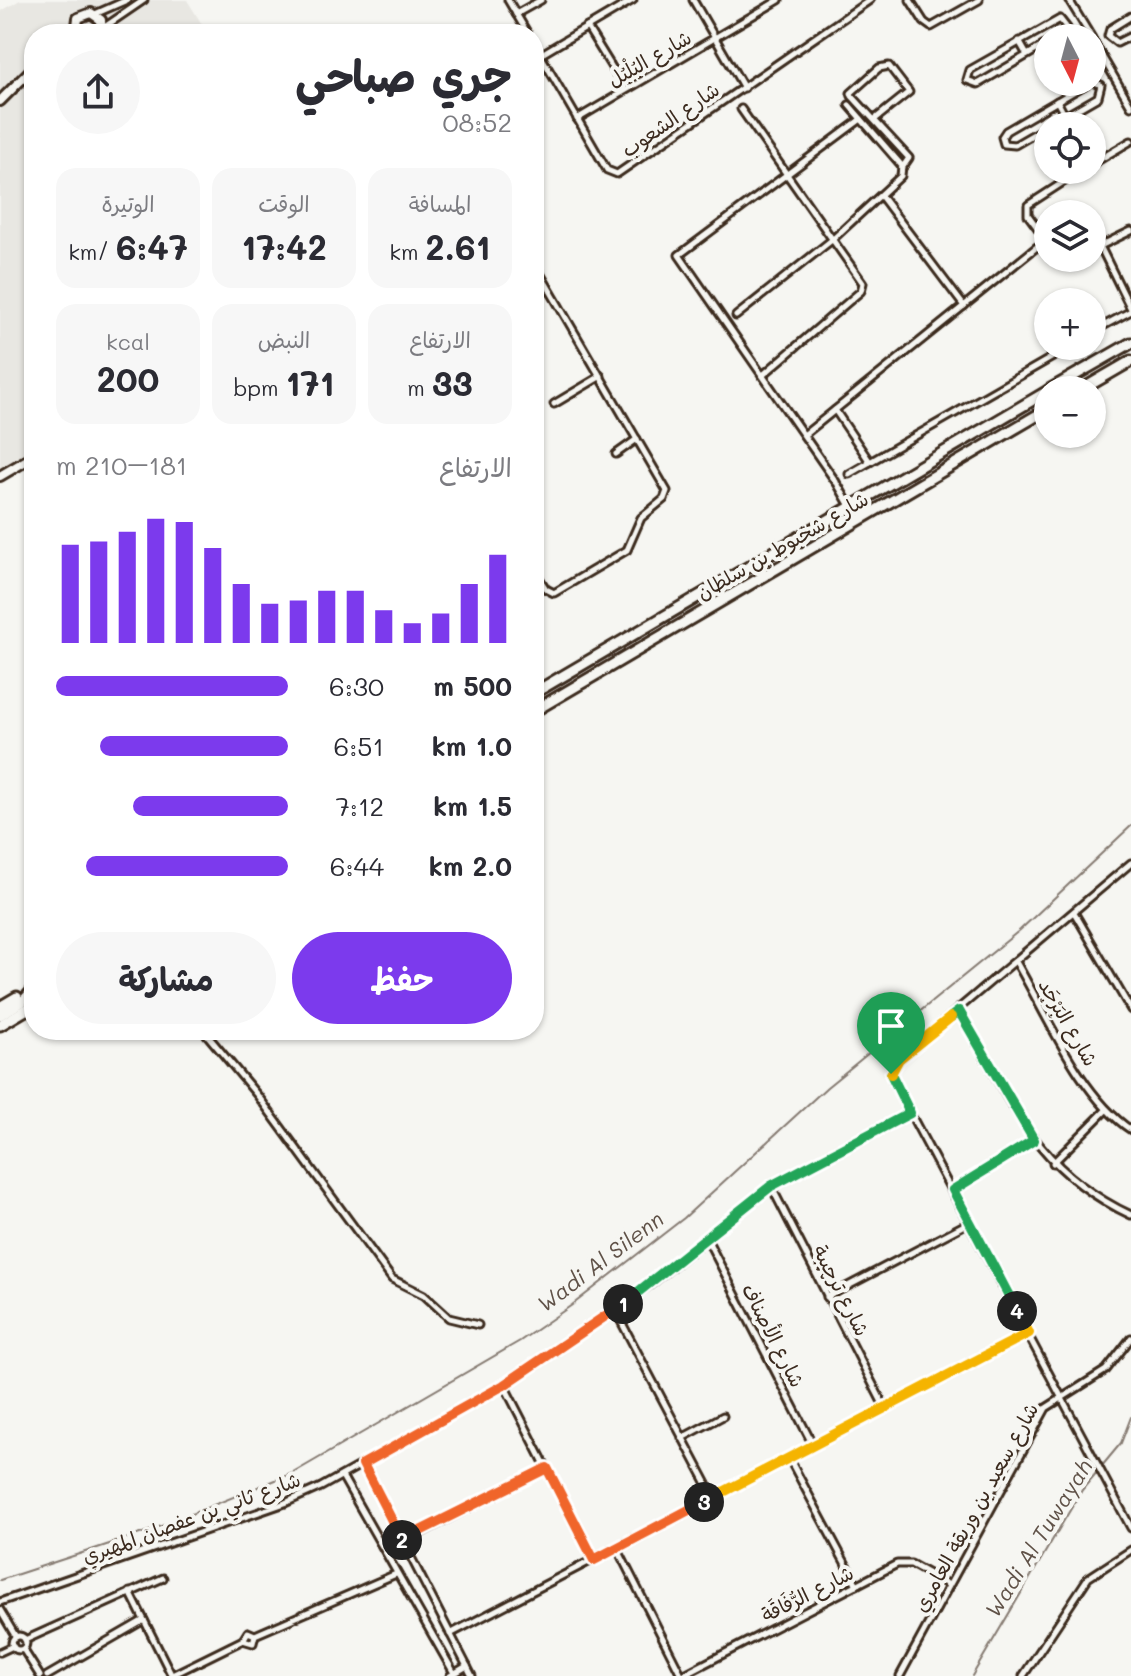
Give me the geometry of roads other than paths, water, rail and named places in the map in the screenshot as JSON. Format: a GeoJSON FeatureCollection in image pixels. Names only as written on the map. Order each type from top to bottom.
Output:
{"type":"FeatureCollection","features":[{"type":"Feature","properties":{"kind":"main road","name":"شارع شخبوط بن سلطان"},"geometry":{"type":"LineString","coordinates":[[1073,376],[1131,343]]}},
{"type":"Feature","properties":{"kind":"main road"},"geometry":{"type":"LineString","coordinates":[[1105,376],[1131,361]]}},
{"type":"Feature","properties":{"kind":"main road","name":"شارع شخبوط بن سلطان"},"geometry":{"type":"LineString","coordinates":[[544,687],[1034,399]]}},
{"type":"Feature","properties":{"kind":"main road","name":"شارع شخبوط بن سلطان"},"geometry":{"type":"LineString","coordinates":[[544,705],[1034,417]]}},
{"type":"Feature","properties":{"kind":"main road"},"geometry":{"type":"LineString","coordinates":[[0,1007],[24,994]]}},
{"type":"Feature","properties":{"kind":"main road"},"geometry":{"type":"LineString","coordinates":[[0,1015],[24,1000]]}},
{"type":"Feature","properties":{"kind":"main road"},"geometry":{"type":"LineString","coordinates":[[0,1025],[24,1011]]}},
{"type":"Feature","properties":{"kind":"street"},"geometry":{"type":"LineString","coordinates":[[77,24],[81,16],[127,0]]}},
{"type":"Feature","properties":{"kind":"street"},"geometry":{"type":"LineString","coordinates":[[111,24],[144,0]]}},
{"type":"Feature","properties":{"kind":"street"},"geometry":{"type":"LineString","coordinates":[[508,0],[522,24]]}},
{"type":"Feature","properties":{"kind":"street"},"geometry":{"type":"LineString","coordinates":[[516,14],[541,0]]}},
{"type":"Feature","properties":{"kind":"street"},"geometry":{"type":"LineString","coordinates":[[544,53],[633,0]]}},
{"type":"Feature","properties":{"kind":"street"},"geometry":{"type":"LineString","coordinates":[[693,0],[744,88]]}},
{"type":"Feature","properties":{"kind":"street","name":"شارع البُلْبُل"},"geometry":{"type":"LineString","coordinates":[[577,119],[779,0]]}},
{"type":"Feature","properties":{"kind":"street","name":"شارع الشعوب"},"geometry":{"type":"LineString","coordinates":[[544,62],[607,170],[617,174],[870,0]]}},
{"type":"Feature","properties":{"kind":"street"},"geometry":{"type":"LineString","coordinates":[[910,0],[924,22],[931,27],[979,0]]}},
{"type":"Feature","properties":{"kind":"street"},"geometry":{"type":"LineString","coordinates":[[1069,0],[1083,24]]}},
{"type":"Feature","properties":{"kind":"street"},"geometry":{"type":"LineString","coordinates":[[94,14],[101,24]]}},
{"type":"Feature","properties":{"kind":"street"},"geometry":{"type":"LineString","coordinates":[[1034,51],[976,85],[967,80],[970,70],[1019,41],[1055,20],[1065,23],[1078,15]]}},
{"type":"Feature","properties":{"kind":"street"},"geometry":{"type":"LineString","coordinates":[[1109,39],[1110,29],[1131,16]]}},
{"type":"Feature","properties":{"kind":"street"},"geometry":{"type":"LineString","coordinates":[[587,27],[616,74]]}},
{"type":"Feature","properties":{"kind":"street"},"geometry":{"type":"LineString","coordinates":[[1109,39],[1117,43],[1131,36]]}},
{"type":"Feature","properties":{"kind":"street"},"geometry":{"type":"LineString","coordinates":[[1019,41],[1027,55]]}},
{"type":"Feature","properties":{"kind":"street"},"geometry":{"type":"LineString","coordinates":[[1106,62],[1131,106]]}},
{"type":"Feature","properties":{"kind":"street"},"geometry":{"type":"LineString","coordinates":[[736,316],[833,239],[901,176],[902,168],[910,159],[874,120],[851,91],[881,67],[889,66],[909,92],[874,120]]}},
{"type":"Feature","properties":{"kind":"street"},"geometry":{"type":"LineString","coordinates":[[0,98],[24,75]]}},
{"type":"Feature","properties":{"kind":"street"},"geometry":{"type":"LineString","coordinates":[[1106,82],[1115,78]]}},
{"type":"Feature","properties":{"kind":"street"},"geometry":{"type":"LineString","coordinates":[[1038,112],[1066,96]]}},
{"type":"Feature","properties":{"kind":"street"},"geometry":{"type":"LineString","coordinates":[[1072,112],[1098,96]]}},
{"type":"Feature","properties":{"kind":"street"},"geometry":{"type":"LineString","coordinates":[[1057,101],[1063,112]]}},
{"type":"Feature","properties":{"kind":"street"},"geometry":{"type":"LineString","coordinates":[[849,105],[902,168]]}},
{"type":"Feature","properties":{"kind":"street"},"geometry":{"type":"LineString","coordinates":[[741,109],[863,280],[862,290],[763,375]]}},
{"type":"Feature","properties":{"kind":"street"},"geometry":{"type":"LineString","coordinates":[[1034,115],[1006,131],[1003,142],[1013,146],[1034,134]]}},
{"type":"Feature","properties":{"kind":"street"},"geometry":{"type":"LineString","coordinates":[[850,507],[679,255],[861,119]]}},
{"type":"Feature","properties":{"kind":"street"},"geometry":{"type":"LineString","coordinates":[[1106,156],[1131,141]]}},
{"type":"Feature","properties":{"kind":"street"},"geometry":{"type":"LineString","coordinates":[[1036,200],[1060,184]]}},
{"type":"Feature","properties":{"kind":"street"},"geometry":{"type":"LineString","coordinates":[[881,196],[964,306]]}},
{"type":"Feature","properties":{"kind":"street"},"geometry":{"type":"LineString","coordinates":[[1034,201],[1028,205],[1028,215],[1034,223]]}},
{"type":"Feature","properties":{"kind":"street"},"geometry":{"type":"LineString","coordinates":[[1106,243],[1131,231]]}},
{"type":"Feature","properties":{"kind":"street"},"geometry":{"type":"LineString","coordinates":[[804,435],[1034,249]]}},
{"type":"Feature","properties":{"kind":"street"},"geometry":{"type":"LineString","coordinates":[[1106,258],[1131,310],[1106,324]]}},
{"type":"Feature","properties":{"kind":"street"},"geometry":{"type":"LineString","coordinates":[[544,280],[638,438],[667,494],[644,514],[630,547],[554,593],[544,586]]}},
{"type":"Feature","properties":{"kind":"street"},"geometry":{"type":"LineString","coordinates":[[849,474],[1048,360]]}},
{"type":"Feature","properties":{"kind":"street"},"geometry":{"type":"LineString","coordinates":[[554,404],[601,376]]}},
{"type":"Feature","properties":{"kind":"street"},"geometry":{"type":"LineString","coordinates":[[835,410],[870,462]]}},
{"type":"Feature","properties":{"kind":"street"},"geometry":{"type":"LineString","coordinates":[[616,454],[638,438]]}},
{"type":"Feature","properties":{"kind":"street"},"geometry":{"type":"LineString","coordinates":[[0,476],[24,462]]}},
{"type":"Feature","properties":{"kind":"street"},"geometry":{"type":"LineString","coordinates":[[1131,863],[1075,914],[899,1059],[891,1071],[893,1081],[1029,1333],[1086,1448],[1109,1491],[1128,1515],[1131,1528]]}},
{"type":"Feature","properties":{"kind":"street"},"geometry":{"type":"LineString","coordinates":[[1075,914],[1131,1010]]}},
{"type":"Feature","properties":{"kind":"street","name":"شارع البَرْجَد"},"geometry":{"type":"LineString","coordinates":[[1016,962],[1090,1089],[1106,1110],[1131,1130]]}},
{"type":"Feature","properties":{"kind":"street"},"geometry":{"type":"LineString","coordinates":[[959,1011],[1034,1140],[1053,1163],[1089,1193],[1131,1215]]}},
{"type":"Feature","properties":{"kind":"street"},"geometry":{"type":"LineString","coordinates":[[211,1040],[258,1096],[392,1279],[424,1295],[449,1318],[478,1325]]}},
{"type":"Feature","properties":{"kind":"street"},"geometry":{"type":"LineString","coordinates":[[1053,1163],[1106,1110]]}},
{"type":"Feature","properties":{"kind":"street","name":"شارع ثاني بن عفصان المهيري"},"geometry":{"type":"LineString","coordinates":[[0,1602],[285,1503],[342,1476],[504,1385],[615,1310],[771,1186],[910,1113]]}},
{"type":"Feature","properties":{"kind":"street"},"geometry":{"type":"LineString","coordinates":[[953,1190],[1034,1140]]}},
{"type":"Feature","properties":{"kind":"street","name":"شارع ترچيبة"},"geometry":{"type":"LineString","coordinates":[[771,1186],[885,1408]]}},
{"type":"Feature","properties":{"kind":"street"},"geometry":{"type":"LineString","coordinates":[[827,1297],[970,1222]]}},
{"type":"Feature","properties":{"kind":"street","name":"شارع الأصناف"},"geometry":{"type":"LineString","coordinates":[[707,1239],[813,1445]]}},
{"type":"Feature","properties":{"kind":"street"},"geometry":{"type":"LineString","coordinates":[[615,1310],[714,1497]]}},
{"type":"Feature","properties":{"kind":"street"},"geometry":{"type":"LineString","coordinates":[[450,1634],[1029,1333]]}},
{"type":"Feature","properties":{"kind":"street","name":"شارع سعيد بن وريقة العامري"},"geometry":{"type":"LineString","coordinates":[[900,1676],[1043,1414],[1061,1398],[1106,1370],[1131,1338]]}},
{"type":"Feature","properties":{"kind":"street"},"geometry":{"type":"LineString","coordinates":[[504,1385],[594,1560]]}},
{"type":"Feature","properties":{"kind":"street"},"geometry":{"type":"LineString","coordinates":[[682,1438],[723,1416]]}},
{"type":"Feature","properties":{"kind":"street"},"geometry":{"type":"LineString","coordinates":[[789,1458],[857,1585]]}},
{"type":"Feature","properties":{"kind":"street"},"geometry":{"type":"LineString","coordinates":[[363,1464],[472,1676]]}},
{"type":"Feature","properties":{"kind":"street"},"geometry":{"type":"LineString","coordinates":[[403,1542],[547,1468]]}},
{"type":"Feature","properties":{"kind":"street"},"geometry":{"type":"LineString","coordinates":[[342,1476],[452,1675],[467,1666]]}},
{"type":"Feature","properties":{"kind":"street"},"geometry":{"type":"LineString","coordinates":[[617,1548],[682,1676]]}},
{"type":"Feature","properties":{"kind":"street"},"geometry":{"type":"LineString","coordinates":[[1023,1676],[1088,1578],[1131,1550]]}},
{"type":"Feature","properties":{"kind":"street","name":"شارع الرُّفَاقَة"},"geometry":{"type":"LineString","coordinates":[[682,1676],[857,1585],[907,1563],[949,1585]]}},
{"type":"Feature","properties":{"kind":"street"},"geometry":{"type":"LineString","coordinates":[[130,1592],[172,1676],[243,1640],[246,1633],[255,1635],[396,1574]]}},
{"type":"Feature","properties":{"kind":"street"},"geometry":{"type":"LineString","coordinates":[[0,1610],[16,1637],[25,1640],[163,1578]]}},
{"type":"Feature","properties":{"kind":"street"},"geometry":{"type":"LineString","coordinates":[[47,1676],[144,1620]]}},
{"type":"Feature","properties":{"kind":"street"},"geometry":{"type":"LineString","coordinates":[[13,1646],[16,1637]]}},
{"type":"Feature","properties":{"kind":"street"},"geometry":{"type":"LineString","coordinates":[[23,1649],[25,1640]]}},
{"type":"Feature","properties":{"kind":"street"},"geometry":{"type":"LineString","coordinates":[[0,1652],[13,1646],[23,1649],[40,1676]]}},
{"type":"Feature","properties":{"kind":"waterway","name":"Wadi Al Silenn"},"geometry":{"type":"LineString","coordinates":[[0,1580],[149,1531],[293,1473],[520,1341],[684,1218],[827,1087],[1020,930],[1131,826]]}},
{"type":"Feature","properties":{"kind":"waterway","name":"Wadi Al Tuwayah"},"geometry":{"type":"LineString","coordinates":[[972,1676],[1082,1490],[1121,1443],[1131,1417]]}}]}
